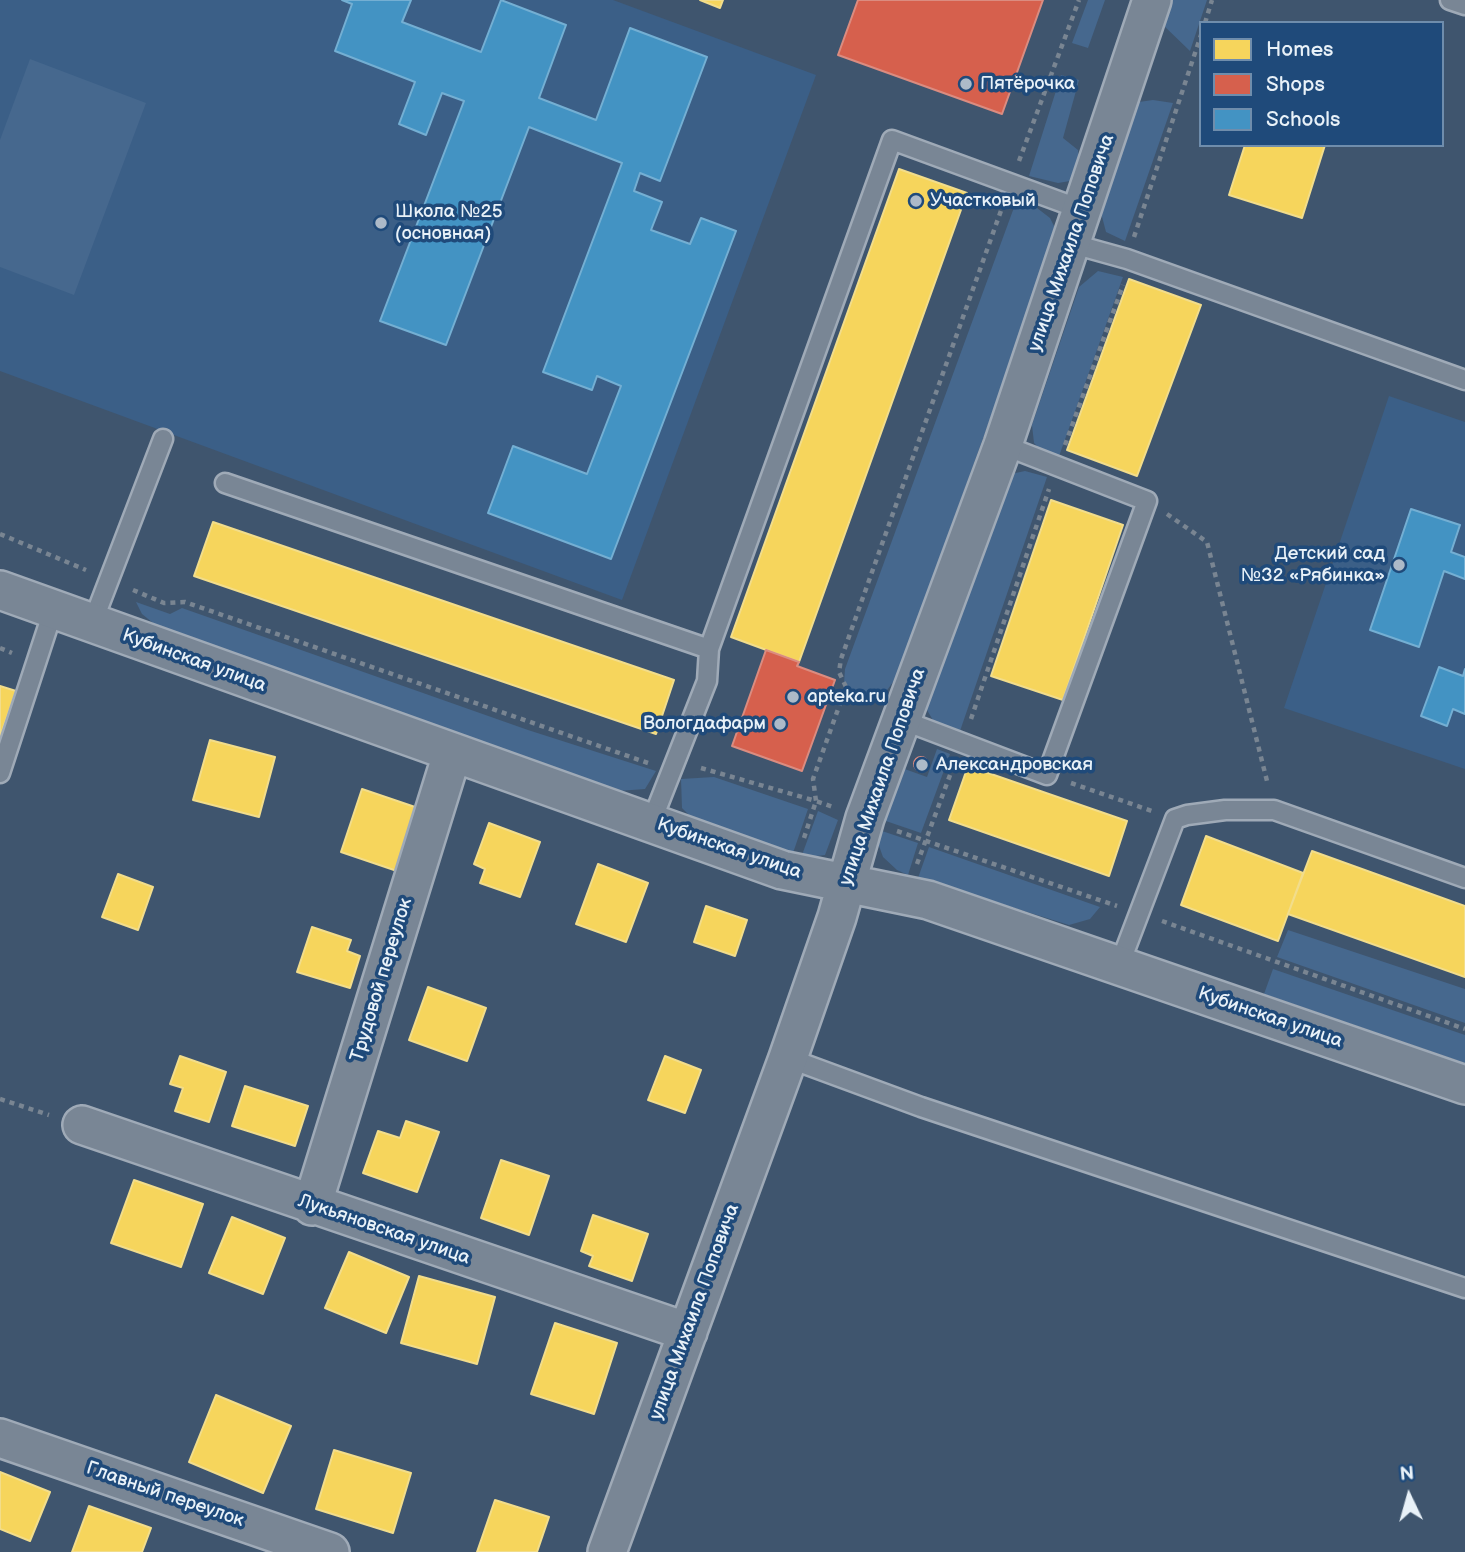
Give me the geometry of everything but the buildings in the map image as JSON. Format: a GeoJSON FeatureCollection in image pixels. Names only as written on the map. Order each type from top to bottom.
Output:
{"type":"FeatureCollection","features":[{"type":"Feature","properties":{"kind":"street","name":"улица Михаила Поповича"},"geometry":{"type":"LineString","coordinates":[[607,1552],[788,1058],[837,917],[844,884],[1003,445],[1152,0]]}},
{"type":"Feature","properties":{"kind":"street","name":"Кубинская улица"},"geometry":{"type":"LineString","coordinates":[[0,590],[782,870],[928,900],[1465,1085]]}},
{"type":"Feature","properties":{"kind":"street","name":"Трудовой переулок"},"geometry":{"type":"LineString","coordinates":[[312,1206],[452,754]]}},
{"type":"Feature","properties":{"kind":"street","name":"Лукьяновская улица"},"geometry":{"type":"LineString","coordinates":[[82,1125],[312,1206],[688,1332]]}},
{"type":"Feature","properties":{"kind":"street","name":"Главный переулок"},"geometry":{"type":"LineString","coordinates":[[0,1438],[330,1552]]}},
{"type":"Feature","properties":{"kind":"lane"},"geometry":{"type":"LineString","coordinates":[[1450,0],[1465,5]]}},
{"type":"Feature","properties":{"kind":"lane"},"geometry":{"type":"LineString","coordinates":[[651,823],[707,681],[709,649],[892,140],[1010,185],[1127,259],[1465,380]]}},
{"type":"Feature","properties":{"kind":"lane"},"geometry":{"type":"LineString","coordinates":[[92,624],[163,439]]}},
{"type":"Feature","properties":{"kind":"lane"},"geometry":{"type":"LineString","coordinates":[[902,720],[1046,775],[1147,501],[1003,445]]}},
{"type":"Feature","properties":{"kind":"lane"},"geometry":{"type":"LineString","coordinates":[[225,483],[709,649]]}},
{"type":"Feature","properties":{"kind":"lane"},"geometry":{"type":"LineString","coordinates":[[0,773],[53,611]]}},
{"type":"Feature","properties":{"kind":"lane"},"geometry":{"type":"LineString","coordinates":[[1119,966],[1175,819],[1225,810],[1274,810],[1465,878]]}},
{"type":"Feature","properties":{"kind":"lane"},"geometry":{"type":"LineString","coordinates":[[788,1058],[922,1107],[1465,1287]]}},
{"type":"Feature","properties":{"kind":"path"},"geometry":{"type":"LineString","coordinates":[[803,839],[816,801],[813,779],[846,687],[839,672],[841,659],[1079,0]]}},
{"type":"Feature","properties":{"kind":"path"},"geometry":{"type":"LineString","coordinates":[[1206,21],[1212,0]]}},
{"type":"Feature","properties":{"kind":"path"},"geometry":{"type":"LineString","coordinates":[[925,841],[962,744],[1057,466],[1129,269],[1127,259],[1199,41]]}},
{"type":"Feature","properties":{"kind":"path"},"geometry":{"type":"LineString","coordinates":[[1147,501],[1207,542],[1274,810]]}},
{"type":"Feature","properties":{"kind":"path"},"geometry":{"type":"LineString","coordinates":[[0,534],[164,603],[186,602],[654,765],[708,768],[838,809]]}},
{"type":"Feature","properties":{"kind":"path"},"geometry":{"type":"LineString","coordinates":[[1046,775],[1175,819]]}},
{"type":"Feature","properties":{"kind":"path"},"geometry":{"type":"LineString","coordinates":[[886,827],[1139,913],[1465,1029]]}},
{"type":"Feature","properties":{"kind":"path"},"geometry":{"type":"LineString","coordinates":[[0,1099],[82,1125]]}},
{"type":"Feature","properties":{"kind":"shaded area","name":"Школа №25 (основная)"},"geometry":{"type":"Polygon","coordinates":[[[0,0],[613,0],[816,75],[622,600],[0,371],[0,0]]]}},
{"type":"Feature","properties":{"kind":"shaded area"},"geometry":{"type":"Polygon","coordinates":[[[1088,0],[1105,0],[1088,48],[1072,43],[1088,0]]]}},
{"type":"Feature","properties":{"kind":"shaded area"},"geometry":{"type":"Polygon","coordinates":[[[1170,0],[1207,0],[1190,51],[1162,24],[1170,0]]]}},
{"type":"Feature","properties":{"kind":"shaded area"},"geometry":{"type":"Polygon","coordinates":[[[30,59],[146,103],[74,295],[0,267],[0,140],[30,59]]]}},
{"type":"Feature","properties":{"kind":"shaded area"},"geometry":{"type":"Polygon","coordinates":[[[1061,75],[1079,80],[1063,138],[1078,150],[1079,162],[1070,181],[1058,183],[1029,176],[1061,75]]]}},
{"type":"Feature","properties":{"kind":"shaded area"},"geometry":{"type":"Polygon","coordinates":[[[1153,100],[1173,103],[1125,241],[1106,232],[1100,209],[1132,111],[1139,102],[1153,100]]]}},
{"type":"Feature","properties":{"kind":"shaded area"},"geometry":{"type":"Polygon","coordinates":[[[1016,202],[1037,208],[1050,218],[1055,228],[1055,240],[896,678],[882,697],[870,700],[856,698],[844,683],[845,669],[1016,202]]]}},
{"type":"Feature","properties":{"kind":"shaded area"},"geometry":{"type":"Polygon","coordinates":[[[1098,271],[1123,277],[1058,459],[1045,454],[1034,443],[1032,425],[1079,287],[1098,271]]]}},
{"type":"Feature","properties":{"kind":"shaded area","name":"Детский сад №32 «Рябинка»"},"geometry":{"type":"Polygon","coordinates":[[[1389,396],[1465,422],[1465,769],[1284,708],[1389,396]]]}},
{"type":"Feature","properties":{"kind":"shaded area"},"geometry":{"type":"Polygon","coordinates":[[[1025,471],[1047,477],[960,731],[934,722],[927,710],[926,695],[1011,474],[1025,471]]]}},
{"type":"Feature","properties":{"kind":"shaded area"},"geometry":{"type":"Polygon","coordinates":[[[136,602],[170,614],[182,608],[528,730],[656,771],[645,789],[618,791],[158,627],[142,614],[136,602]]]}},
{"type":"Feature","properties":{"kind":"shaded area"},"geometry":{"type":"Polygon","coordinates":[[[937,749],[950,754],[921,833],[880,819],[899,767],[927,777],[937,749]]]}},
{"type":"Feature","properties":{"kind":"shaded area"},"geometry":{"type":"Polygon","coordinates":[[[714,777],[808,809],[793,853],[690,816],[682,808],[681,779],[714,777]]]}},
{"type":"Feature","properties":{"kind":"shaded area"},"geometry":{"type":"Polygon","coordinates":[[[818,811],[838,820],[825,855],[808,857],[802,855],[818,811]]]}},
{"type":"Feature","properties":{"kind":"shaded area"},"geometry":{"type":"Polygon","coordinates":[[[879,830],[918,843],[908,875],[897,870],[883,857],[878,843],[879,830]]]}},
{"type":"Feature","properties":{"kind":"shaded area"},"geometry":{"type":"Polygon","coordinates":[[[929,847],[1100,907],[1090,919],[1069,925],[918,878],[929,847]]]}},
{"type":"Feature","properties":{"kind":"shaded area"},"geometry":{"type":"Polygon","coordinates":[[[1288,930],[1465,989],[1465,1023],[1277,957],[1288,930]]]}},
{"type":"Feature","properties":{"kind":"shaded area"},"geometry":{"type":"Polygon","coordinates":[[[1273,969],[1465,1035],[1465,1063],[1264,994],[1273,969]]]}},
{"type":"Feature","properties":{"kind":"place","name":"Пятёрочка"},"geometry":{"type":"Point","coordinates":[966,84]}},
{"type":"Feature","properties":{"kind":"place","name":"Участковый"},"geometry":{"type":"Point","coordinates":[916,201]}},
{"type":"Feature","properties":{"kind":"place","name":"Школа №25 (основная)"},"geometry":{"type":"Point","coordinates":[381,223]}},
{"type":"Feature","properties":{"kind":"place","name":"Детский сад №32 «Рябинка»"},"geometry":{"type":"Point","coordinates":[1399,565]}},
{"type":"Feature","properties":{"kind":"place","name":"apteka.ru"},"geometry":{"type":"Point","coordinates":[793,697]}},
{"type":"Feature","properties":{"kind":"place","name":"Вологдафарм"},"geometry":{"type":"Point","coordinates":[780,724]}},
{"type":"Feature","properties":{"kind":"place","name":"Александровская"},"geometry":{"type":"Point","coordinates":[922,765]}}]}
